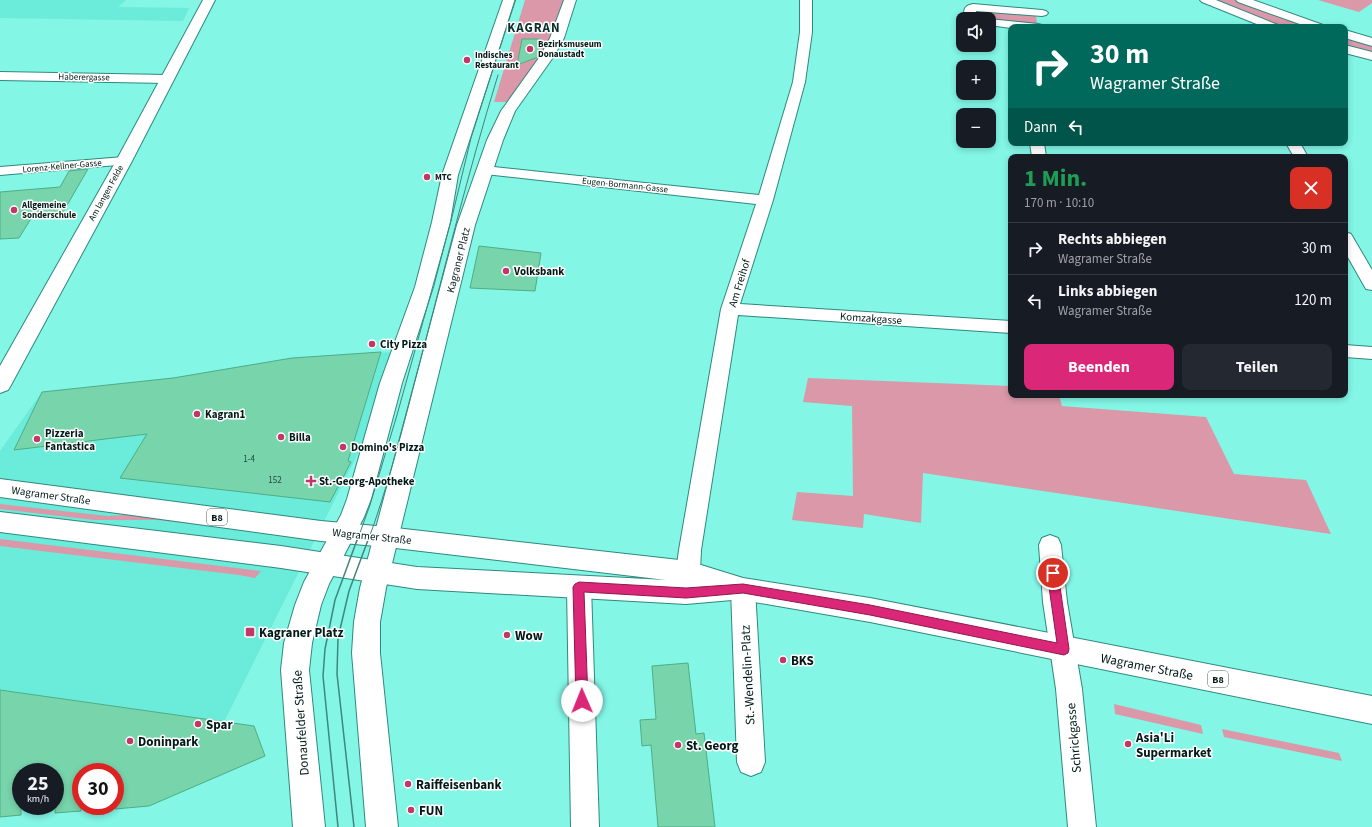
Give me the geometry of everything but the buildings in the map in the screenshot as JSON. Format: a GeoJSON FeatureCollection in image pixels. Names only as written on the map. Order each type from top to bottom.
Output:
{"type":"FeatureCollection","features":[{"type":"Feature","properties":{"kind":"main road","name":"Am langen Felde"},"geometry":{"type":"LineString","coordinates":[[0,385],[124,161],[208,0]]}},
{"type":"Feature","properties":{"kind":"main road"},"geometry":{"type":"LineString","coordinates":[[343,533],[352,517],[359,499],[391,384],[424,287],[441,222],[450,175],[509,0]]}},
{"type":"Feature","properties":{"kind":"main road","name":"Kagraner Platz"},"geometry":{"type":"LineString","coordinates":[[388,537],[466,225],[508,111],[547,56],[557,38],[570,0]]}},
{"type":"Feature","properties":{"kind":"main road","name":"Wagramer Straße"},"geometry":{"type":"LineString","coordinates":[[0,488],[343,533],[688,572],[743,589],[870,610],[1372,710]]}},
{"type":"Feature","properties":{"kind":"main road","name":"Wagramer Straße"},"geometry":{"type":"LineString","coordinates":[[0,522],[281,557],[417,578],[686,593],[743,589]]}},
{"type":"Feature","properties":{"kind":"main road","name":"Donaufelder Straße"},"geometry":{"type":"LineString","coordinates":[[309,827],[295,670],[298,643],[308,604],[317,582],[343,533]]}},
{"type":"Feature","properties":{"kind":"main road"},"geometry":{"type":"LineString","coordinates":[[382,827],[366,653],[367,622],[377,572],[388,537]]}},
{"type":"Feature","properties":{"kind":"street","name":"Am Freihof"},"geometry":{"type":"LineString","coordinates":[[688,572],[690,550],[730,309],[765,200],[799,82],[806,32],[806,0]]}},
{"type":"Feature","properties":{"kind":"street"},"geometry":{"type":"LineString","coordinates":[[1206,0],[1266,24]]}},
{"type":"Feature","properties":{"kind":"street"},"geometry":{"type":"LineString","coordinates":[[1242,0],[1310,24]]}},
{"type":"Feature","properties":{"kind":"street"},"geometry":{"type":"LineString","coordinates":[[1044,24],[1042,6],[1045,1]]}},
{"type":"Feature","properties":{"kind":"street"},"geometry":{"type":"LineString","coordinates":[[970,12],[970,8],[973,7],[1042,13]]}},
{"type":"Feature","properties":{"kind":"street"},"geometry":{"type":"LineString","coordinates":[[996,23],[1009,24]]}},
{"type":"Feature","properties":{"kind":"street"},"geometry":{"type":"LineString","coordinates":[[1348,35],[1372,42]]}},
{"type":"Feature","properties":{"kind":"street"},"geometry":{"type":"LineString","coordinates":[[1348,50],[1372,56]]}},
{"type":"Feature","properties":{"kind":"street","name":"Haberergasse"},"geometry":{"type":"LineString","coordinates":[[0,76],[167,79]]}},
{"type":"Feature","properties":{"kind":"street","name":"Lorenz-Kellner-Gasse"},"geometry":{"type":"LineString","coordinates":[[0,171],[124,161]]}},
{"type":"Feature","properties":{"kind":"street","name":"Eugen-Bormann-Gasse"},"geometry":{"type":"LineString","coordinates":[[485,170],[765,200]]}},
{"type":"Feature","properties":{"kind":"street"},"geometry":{"type":"LineString","coordinates":[[1348,242],[1372,285]]}},
{"type":"Feature","properties":{"kind":"street","name":"Komzakgasse"},"geometry":{"type":"LineString","coordinates":[[730,309],[1008,326]]}},
{"type":"Feature","properties":{"kind":"street"},"geometry":{"type":"LineString","coordinates":[[1348,351],[1372,353]]}},
{"type":"Feature","properties":{"kind":"street"},"geometry":{"type":"LineString","coordinates":[[1050,545],[1056,602],[1064,649]]}},
{"type":"Feature","properties":{"kind":"street"},"geometry":{"type":"LineString","coordinates":[[579,587],[585,827]]}},
{"type":"Feature","properties":{"kind":"street","name":"St.-Wendelin-Platz"},"geometry":{"type":"LineString","coordinates":[[743,589],[751,762]]}},
{"type":"Feature","properties":{"kind":"street","name":"Schrickgasse"},"geometry":{"type":"LineString","coordinates":[[1064,649],[1082,827]]}},
{"type":"Feature","properties":{"kind":"shaded area"},"geometry":{"type":"Polygon","coordinates":[[[0,0],[126,0],[118,7],[189,8],[183,21],[0,18],[0,0]]]}},
{"type":"Feature","properties":{"kind":"shaded area"},"geometry":{"type":"Polygon","coordinates":[[[525,0],[567,0],[556,31],[531,71],[507,102],[494,102],[525,0]]]}},
{"type":"Feature","properties":{"kind":"shaded area"},"geometry":{"type":"Polygon","coordinates":[[[1210,0],[1238,0],[1305,24],[1271,24],[1210,0]]]}},
{"type":"Feature","properties":{"kind":"shaded area"},"geometry":{"type":"Polygon","coordinates":[[[1318,0],[1372,0],[1372,3],[1359,12],[1318,0]]]}},
{"type":"Feature","properties":{"kind":"shaded area"},"geometry":{"type":"Polygon","coordinates":[[[974,8],[1036,14],[1037,24],[996,20],[996,12],[974,12],[974,8]]]}},
{"type":"Feature","properties":{"kind":"shaded area"},"geometry":{"type":"Polygon","coordinates":[[[1348,37],[1372,43],[1372,54],[1348,48],[1348,37]]]}},
{"type":"Feature","properties":{"kind":"shaded area"},"geometry":{"type":"Polygon","coordinates":[[[409,351],[224,722],[0,690],[0,451],[42,392],[173,378],[292,358],[409,351]]]}},
{"type":"Feature","properties":{"kind":"shaded area"},"geometry":{"type":"Polygon","coordinates":[[[808,378],[1008,386],[1008,398],[1060,398],[1062,406],[1206,417],[1234,474],[1306,480],[1331,534],[923,473],[921,523],[864,514],[863,528],[792,520],[797,492],[853,496],[852,406],[803,402],[808,378]]]}},
{"type":"Feature","properties":{"kind":"shaded area"},"geometry":{"type":"Polygon","coordinates":[[[0,504],[107,516],[145,514],[284,534],[157,520],[94,520],[0,509],[0,504]]]}},
{"type":"Feature","properties":{"kind":"shaded area"},"geometry":{"type":"Polygon","coordinates":[[[0,539],[261,571],[255,578],[0,546],[0,539]]]}},
{"type":"Feature","properties":{"kind":"shaded area"},"geometry":{"type":"Polygon","coordinates":[[[1114,704],[1201,725],[1203,734],[1115,714],[1114,704]]]}},
{"type":"Feature","properties":{"kind":"shaded area"},"geometry":{"type":"Polygon","coordinates":[[[1222,729],[1339,753],[1342,761],[1224,737],[1222,729]]]}},
{"type":"Feature","properties":{"kind":"tram line"},"geometry":{"type":"LineString","coordinates":[[357,541],[370,505],[397,415],[451,221],[471,138],[515,0]]}},
{"type":"Feature","properties":{"kind":"tram line"},"geometry":{"type":"LineString","coordinates":[[368,541],[399,442],[465,189],[498,75]]}},
{"type":"Feature","properties":{"kind":"tram line"},"geometry":{"type":"LineString","coordinates":[[338,827],[323,676],[325,649],[335,600],[357,540]]}},
{"type":"Feature","properties":{"kind":"tram line"},"geometry":{"type":"LineString","coordinates":[[354,827],[337,674],[338,638],[349,591],[368,540]]}},
{"type":"Feature","properties":{"kind":"place","name":"Bezirksmuseum Donaustadt"},"geometry":{"type":"Point","coordinates":[530,49]}},
{"type":"Feature","properties":{"kind":"place","name":"Indisches Restaurant"},"geometry":{"type":"Point","coordinates":[467,60]}},
{"type":"Feature","properties":{"kind":"place","name":"MTC"},"geometry":{"type":"Point","coordinates":[427,177]}},
{"type":"Feature","properties":{"kind":"place","name":"Allgemeine Sonderschule"},"geometry":{"type":"Point","coordinates":[14,210]}},
{"type":"Feature","properties":{"kind":"place","name":"Volksbank"},"geometry":{"type":"Point","coordinates":[506,271]}},
{"type":"Feature","properties":{"kind":"place","name":"City Pizza"},"geometry":{"type":"Point","coordinates":[372,344]}},
{"type":"Feature","properties":{"kind":"place","name":"Kagran1"},"geometry":{"type":"Point","coordinates":[197,414]}},
{"type":"Feature","properties":{"kind":"place","name":"Billa"},"geometry":{"type":"Point","coordinates":[281,437]}},
{"type":"Feature","properties":{"kind":"place","name":"Pizzeria Fantastica"},"geometry":{"type":"Point","coordinates":[37,439]}},
{"type":"Feature","properties":{"kind":"place","name":"Domino's Pizza"},"geometry":{"type":"Point","coordinates":[343,447]}},
{"type":"Feature","properties":{"kind":"place","name":"St.-Georg-Apotheke"},"geometry":{"type":"Point","coordinates":[311,481]}},
{"type":"Feature","properties":{"kind":"place","name":"Kagraner Platz"},"geometry":{"type":"Point","coordinates":[250,632]}},
{"type":"Feature","properties":{"kind":"place","name":"Wow"},"geometry":{"type":"Point","coordinates":[507,635]}},
{"type":"Feature","properties":{"kind":"place","name":"BKS"},"geometry":{"type":"Point","coordinates":[783,660]}},
{"type":"Feature","properties":{"kind":"place","name":"Spar"},"geometry":{"type":"Point","coordinates":[198,724]}},
{"type":"Feature","properties":{"kind":"place","name":"Doninpark"},"geometry":{"type":"Point","coordinates":[130,741]}},
{"type":"Feature","properties":{"kind":"place","name":"Asia'Li Supermarket"},"geometry":{"type":"Point","coordinates":[1128,744]}},
{"type":"Feature","properties":{"kind":"place","name":"St. Georg"},"geometry":{"type":"Point","coordinates":[678,745]}},
{"type":"Feature","properties":{"kind":"place","name":"Raiffeisenbank"},"geometry":{"type":"Point","coordinates":[408,784]}},
{"type":"Feature","properties":{"kind":"place","name":"FUN"},"geometry":{"type":"Point","coordinates":[411,810]}},
{"type":"Feature","properties":{"kind":"district","name":"KAGRAN"},"geometry":{"type":"Point","coordinates":[534,27]}},
{"type":"Feature","properties":{"kind":"route"},"geometry":{"type":"LineString","coordinates":[[582,701],[579,587],[686,593],[743,589],[870,610],[1064,649],[1053,573]]}}]}
